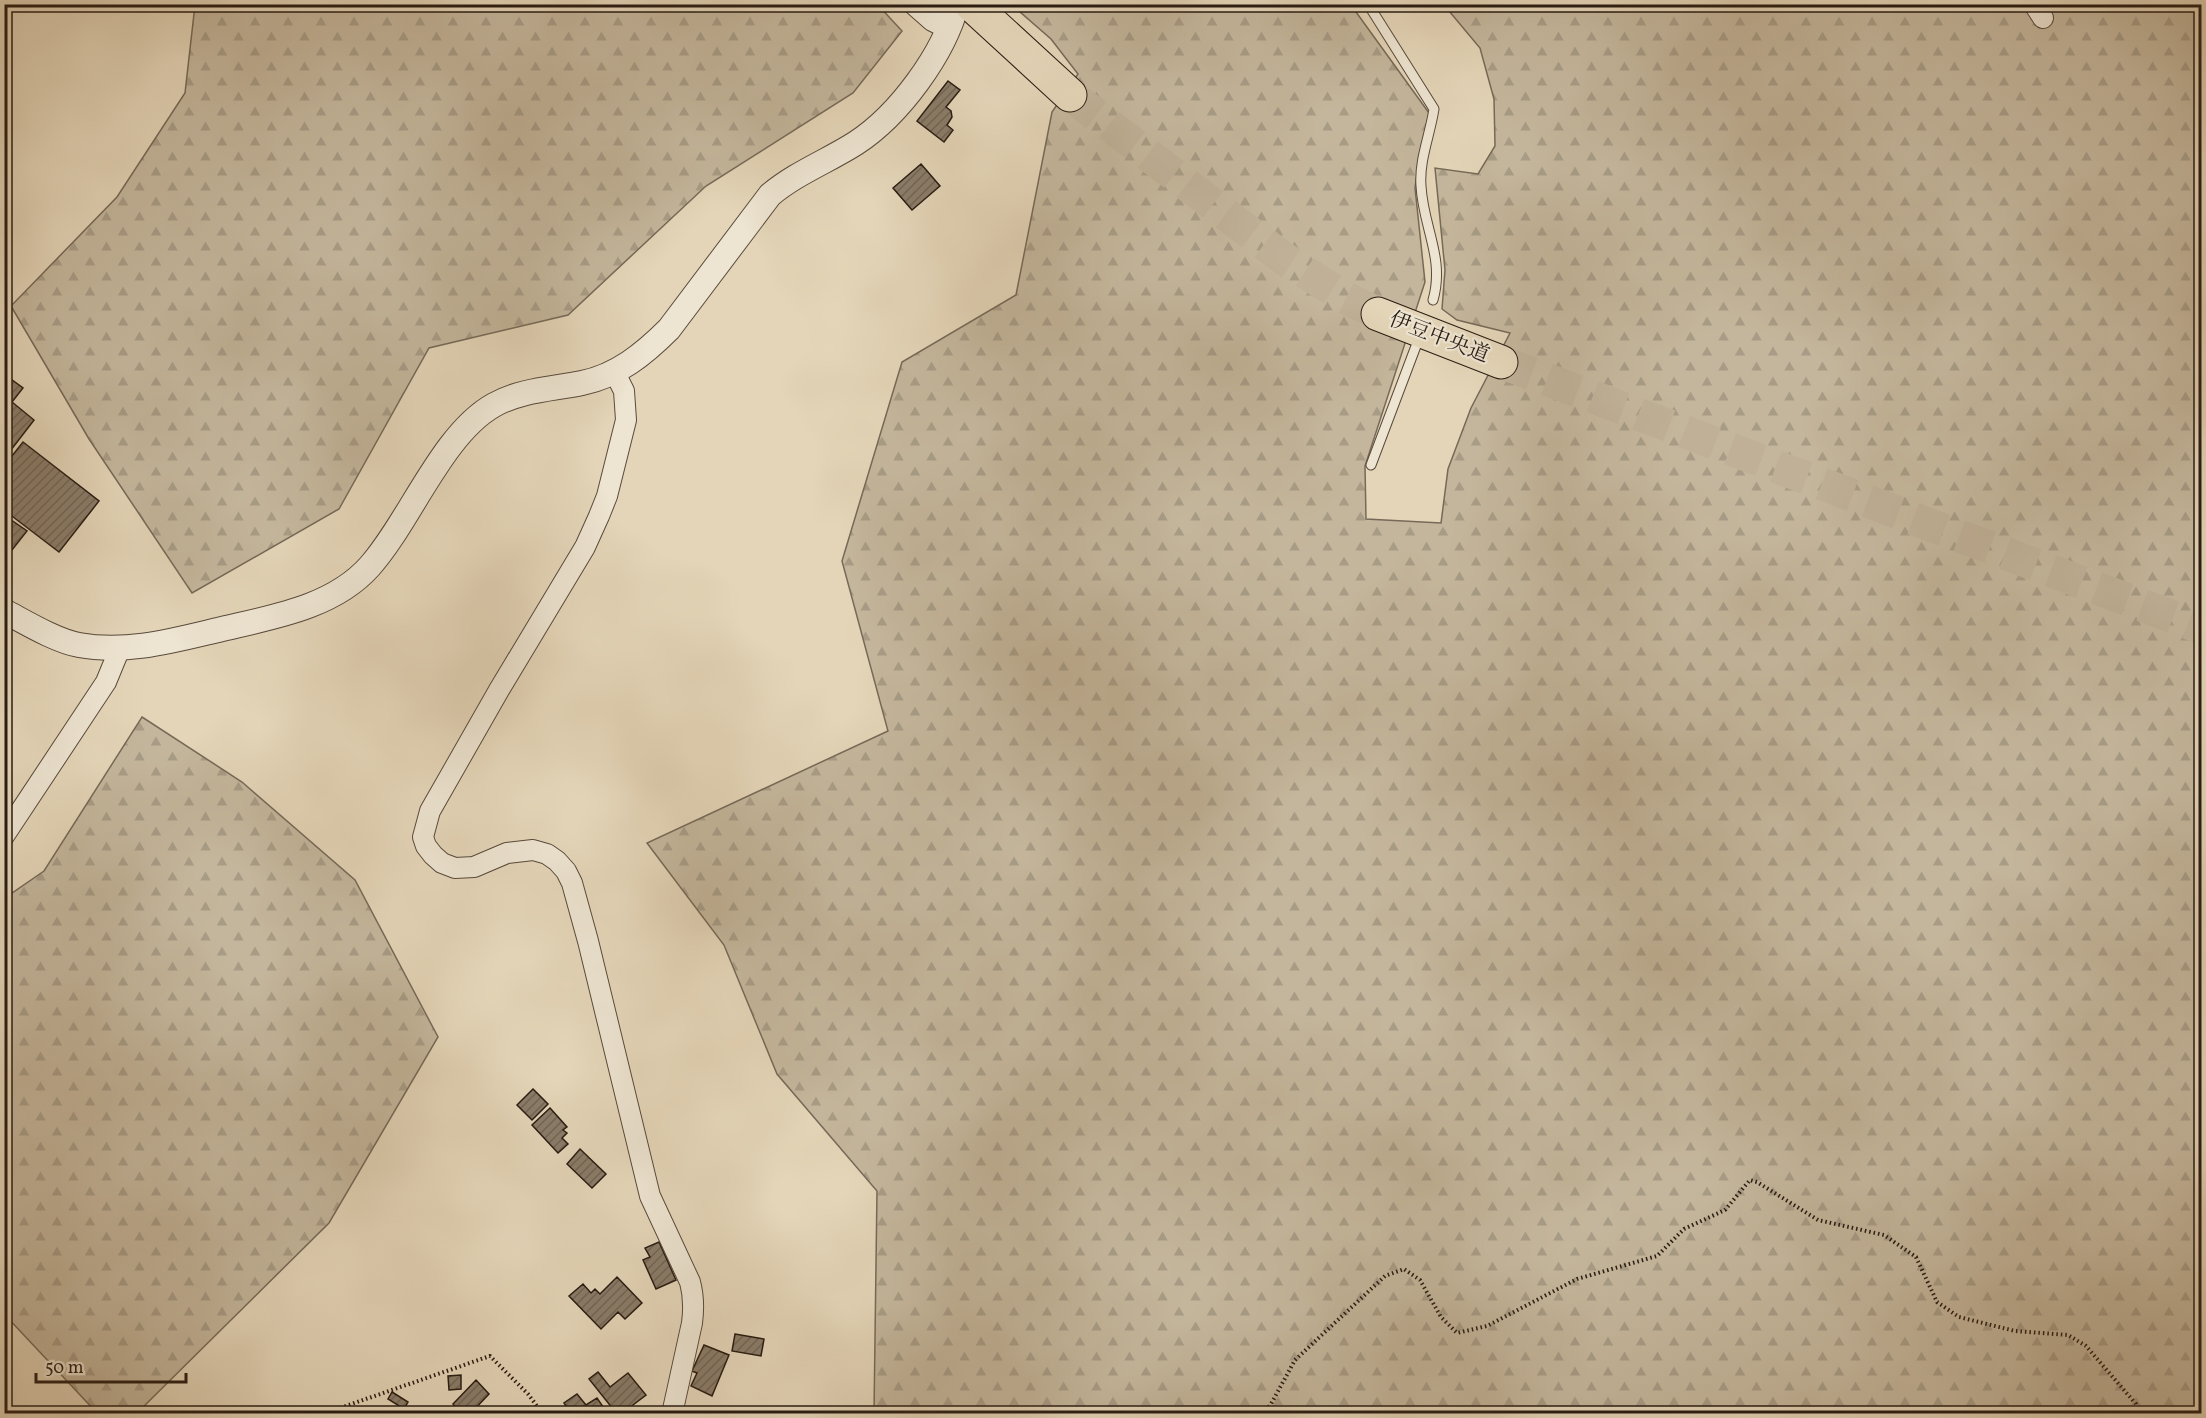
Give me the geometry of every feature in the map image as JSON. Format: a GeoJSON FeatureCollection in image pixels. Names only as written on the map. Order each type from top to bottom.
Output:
{"type":"FeatureCollection","features":[{"type":"Feature","properties":{"kind":"highway"},"geometry":{"type":"LineString","coordinates":[[984,4],[1007,32],[1073,92]]}},
{"type":"Feature","properties":{"kind":"highway"},"geometry":{"type":"LineString","coordinates":[[960,16],[1007,32]]}},
{"type":"Feature","properties":{"kind":"highway","name":"伊豆中央道"},"geometry":{"type":"LineString","coordinates":[[1380,309],[1503,356]]}},
{"type":"Feature","properties":{"kind":"street"},"geometry":{"type":"LineString","coordinates":[[916,4],[933,19],[960,16]]}},
{"type":"Feature","properties":{"kind":"street"},"geometry":{"type":"LineString","coordinates":[[4,611],[77,645],[120,648],[169,641],[285,614],[322,600],[352,583],[384,548],[453,443],[474,419],[494,405],[521,394],[584,383],[615,373],[639,356],[669,329],[770,195],[784,182],[858,141],[881,122],[916,84],[960,16],[957,4]]}},
{"type":"Feature","properties":{"kind":"street"},"geometry":{"type":"LineString","coordinates":[[615,373],[624,391],[626,420],[607,496],[599,516],[585,547],[498,690],[430,811],[423,837],[433,855],[442,863],[455,868],[474,867],[507,853],[533,850],[547,854],[557,861],[572,883],[650,1196],[690,1282],[693,1295],[694,1310],[672,1413]]}},
{"type":"Feature","properties":{"kind":"street"},"geometry":{"type":"LineString","coordinates":[[4,836],[106,682],[120,648]]}},
{"type":"Feature","properties":{"kind":"lane"},"geometry":{"type":"LineString","coordinates":[[1368,4],[1434,109],[1423,154],[1420,186],[1437,263],[1436,290],[1433,300]]}},
{"type":"Feature","properties":{"kind":"lane"},"geometry":{"type":"LineString","coordinates":[[1371,465],[1419,338]]}},
{"type":"Feature","properties":{"kind":"path"},"geometry":{"type":"LineString","coordinates":[[1263,1413],[1271,1404],[1295,1360],[1385,1276],[1404,1269],[1420,1280],[1441,1317],[1457,1333],[1487,1326],[1577,1279],[1656,1256],[1684,1229],[1725,1210],[1750,1180],[1757,1182],[1818,1220],[1884,1235],[1916,1257],[1937,1302],[1959,1317],[2015,1331],[2068,1335],[2086,1346],[2136,1404],[2137,1413]]}},
{"type":"Feature","properties":{"kind":"path"},"geometry":{"type":"LineString","coordinates":[[335,1413],[337,1409],[490,1356],[528,1394],[543,1413]]}},
{"type":"Feature","properties":{"kind":"green space"},"geometry":{"type":"Polygon","coordinates":[[[877,4],[902,31],[853,93],[706,186],[568,315],[429,348],[339,509],[192,593],[89,439],[11,306],[117,197],[185,93],[195,5],[877,4]]]}},
{"type":"Feature","properties":{"kind":"green space"},"geometry":{"type":"Polygon","coordinates":[[[1012,5],[1351,5],[1429,113],[1415,188],[1425,282],[1365,466],[1366,519],[1441,523],[1448,469],[1471,408],[1510,333],[1457,320],[1442,309],[1445,270],[1435,168],[1478,174],[1495,146],[1494,99],[1480,48],[1444,5],[2201,5],[2201,1413],[874,1413],[877,1191],[777,1074],[724,945],[647,843],[888,731],[842,561],[902,362],[1016,295],[1052,112],[1078,74],[1051,39],[1012,5]]]}},
{"type":"Feature","properties":{"kind":"green space"},"geometry":{"type":"Polygon","coordinates":[[[142,717],[242,782],[355,880],[438,1037],[329,1223],[137,1413],[97,1413],[5,1315],[5,898],[44,871],[142,717]]]}},
{"type":"Feature","properties":{"kind":"building"},"geometry":{"type":"Polygon","coordinates":[[[948,81],[960,90],[946,107],[951,111],[952,117],[947,125],[953,130],[944,142],[917,121],[948,81]]]}},
{"type":"Feature","properties":{"kind":"building"},"geometry":{"type":"Polygon","coordinates":[[[921,164],[940,186],[912,210],[893,188],[921,164]]]}},
{"type":"Feature","properties":{"kind":"building"},"geometry":{"type":"Polygon","coordinates":[[[4,374],[23,388],[12,402],[34,420],[4,459],[4,374]]]}},
{"type":"Feature","properties":{"kind":"building"},"geometry":{"type":"Polygon","coordinates":[[[23,442],[99,501],[59,552],[4,510],[4,466],[23,442]]]}},
{"type":"Feature","properties":{"kind":"building"},"geometry":{"type":"Polygon","coordinates":[[[4,515],[27,531],[4,560],[4,515]]]}},
{"type":"Feature","properties":{"kind":"building"},"geometry":{"type":"Polygon","coordinates":[[[533,1089],[548,1104],[532,1120],[517,1105],[533,1089]]]}},
{"type":"Feature","properties":{"kind":"building"},"geometry":{"type":"Polygon","coordinates":[[[550,1108],[567,1127],[563,1130],[567,1133],[562,1138],[568,1144],[558,1153],[532,1125],[550,1108]]]}},
{"type":"Feature","properties":{"kind":"building"},"geometry":{"type":"Polygon","coordinates":[[[580,1149],[606,1174],[592,1188],[567,1164],[580,1149]]]}},
{"type":"Feature","properties":{"kind":"building"},"geometry":{"type":"Polygon","coordinates":[[[659,1242],[676,1280],[656,1289],[643,1260],[650,1257],[645,1248],[659,1242]]]}},
{"type":"Feature","properties":{"kind":"building"},"geometry":{"type":"Polygon","coordinates":[[[617,1277],[642,1303],[625,1319],[618,1312],[601,1329],[569,1296],[583,1284],[591,1293],[595,1289],[600,1294],[617,1277]]]}},
{"type":"Feature","properties":{"kind":"building"},"geometry":{"type":"Polygon","coordinates":[[[735,1334],[764,1339],[761,1356],[732,1351],[735,1334]]]}},
{"type":"Feature","properties":{"kind":"building"},"geometry":{"type":"Polygon","coordinates":[[[704,1345],[729,1355],[712,1396],[691,1386],[697,1373],[692,1371],[704,1345]]]}},
{"type":"Feature","properties":{"kind":"building"},"geometry":{"type":"Polygon","coordinates":[[[598,1372],[610,1387],[628,1373],[646,1395],[629,1408],[634,1414],[617,1414],[589,1379],[598,1372]]]}},
{"type":"Feature","properties":{"kind":"building"},"geometry":{"type":"Polygon","coordinates":[[[461,1375],[461,1389],[449,1390],[448,1376],[461,1375]]]}},
{"type":"Feature","properties":{"kind":"building"},"geometry":{"type":"Polygon","coordinates":[[[476,1380],[489,1394],[470,1414],[462,1414],[453,1404],[476,1380]]]}},
{"type":"Feature","properties":{"kind":"building"},"geometry":{"type":"Polygon","coordinates":[[[392,1392],[408,1402],[404,1409],[388,1399],[392,1392]]]}},
{"type":"Feature","properties":{"kind":"building"},"geometry":{"type":"Polygon","coordinates":[[[577,1394],[586,1405],[597,1398],[608,1414],[571,1414],[564,1403],[577,1394]]]}},
{"type":"Feature","properties":{"kind":"tunnel"},"geometry":{"type":"LineString","coordinates":[[1070,95],[1283,258],[1344,297],[1378,314]]}},
{"type":"Feature","properties":{"kind":"tunnel"},"geometry":{"type":"LineString","coordinates":[[1501,362],[2202,628]]}}]}
